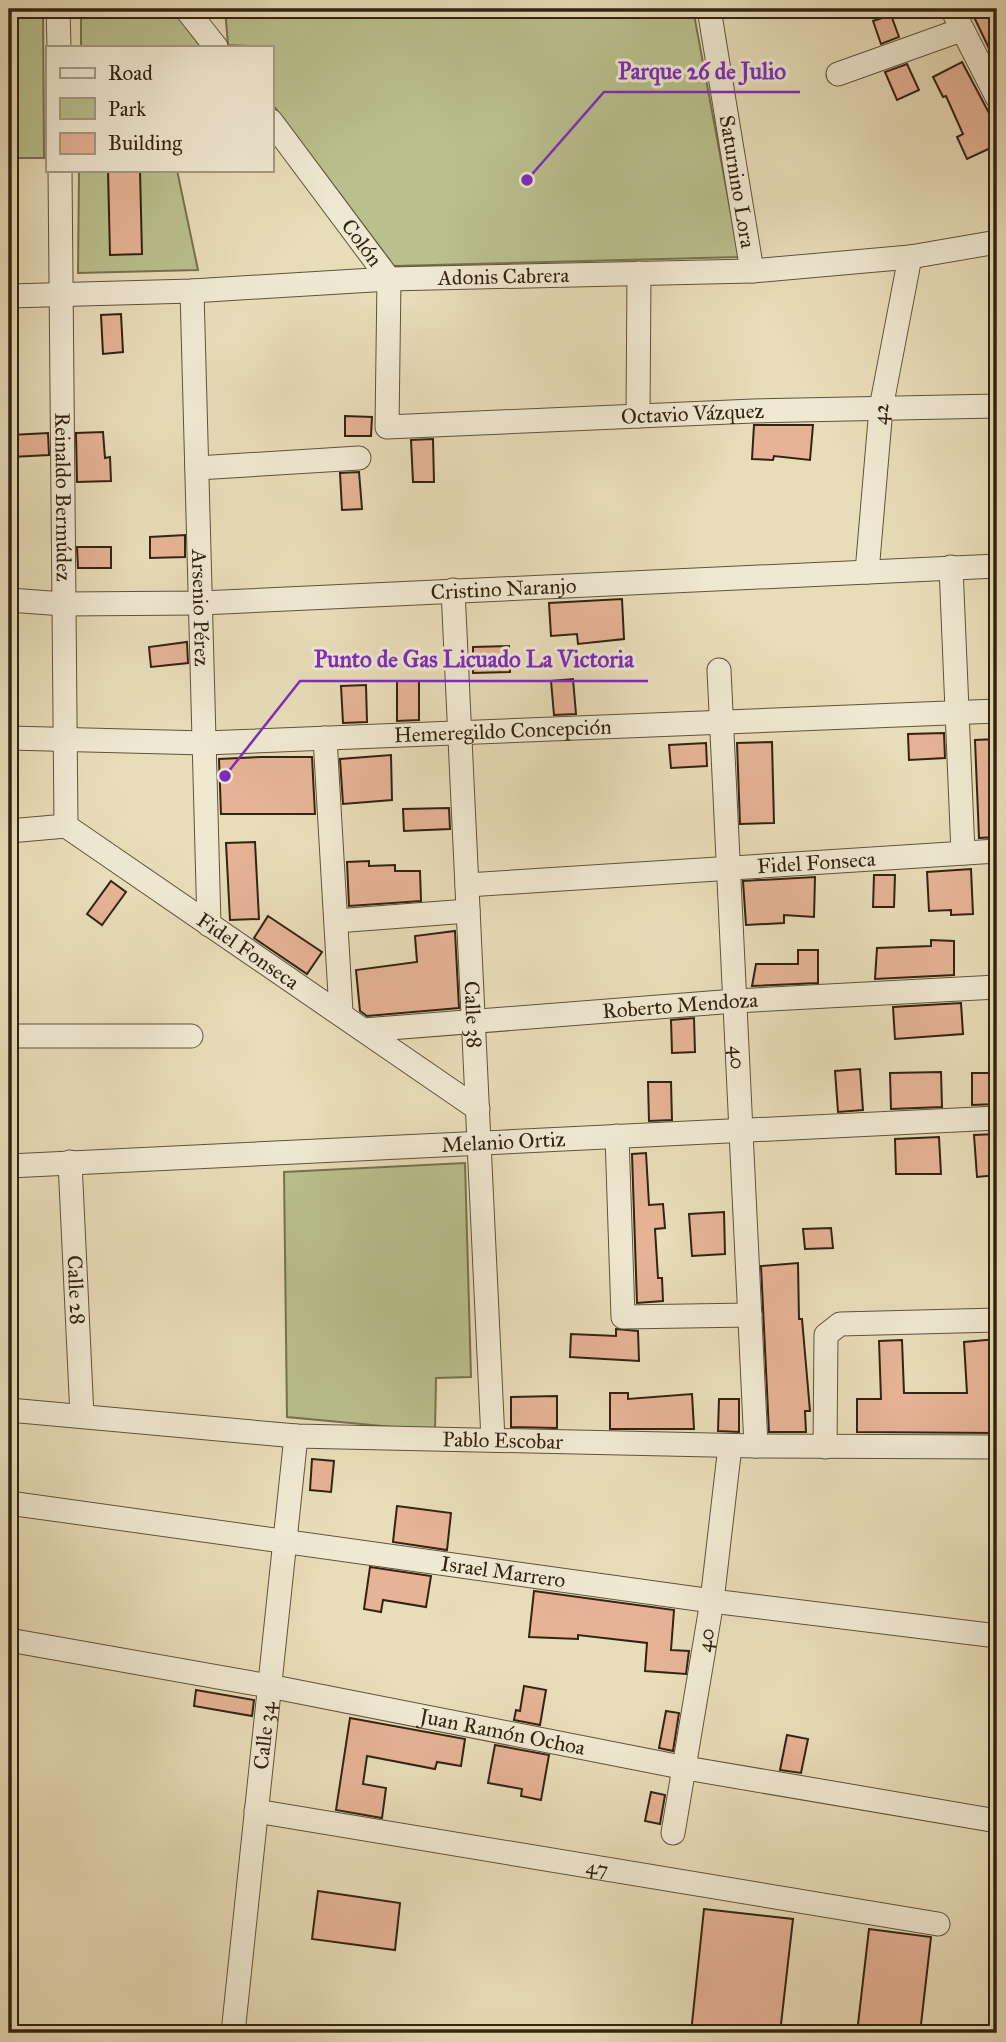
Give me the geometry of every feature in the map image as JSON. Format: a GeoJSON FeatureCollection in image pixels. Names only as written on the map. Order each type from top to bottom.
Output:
{"type":"FeatureCollection","features":[{"type":"Feature","properties":{"kind":"street"},"geometry":{"type":"LineString","coordinates":[[58,9],[59,46]]}},
{"type":"Feature","properties":{"kind":"street"},"geometry":{"type":"LineString","coordinates":[[186,9],[215,46]]}},
{"type":"Feature","properties":{"kind":"street","name":"Saturnino Lora"},"geometry":{"type":"LineString","coordinates":[[709,9],[752,271]]}},
{"type":"Feature","properties":{"kind":"street"},"geometry":{"type":"LineString","coordinates":[[952,9],[997,97]]}},
{"type":"Feature","properties":{"kind":"street"},"geometry":{"type":"LineString","coordinates":[[838,74],[961,30]]}},
{"type":"Feature","properties":{"kind":"street","name":"Colón"},"geometry":{"type":"LineString","coordinates":[[273,124],[389,279],[387,427]]}},
{"type":"Feature","properties":{"kind":"street","name":"Reinaldo Bermúdez"},"geometry":{"type":"LineString","coordinates":[[60,172],[66,825]]}},
{"type":"Feature","properties":{"kind":"street","name":"Adonis Cabrera"},"geometry":{"type":"LineString","coordinates":[[9,296],[192,290],[389,279],[752,271],[910,257],[997,242]]}},
{"type":"Feature","properties":{"kind":"street","name":"42"},"geometry":{"type":"LineString","coordinates":[[867,572],[881,408],[910,257]]}},
{"type":"Feature","properties":{"kind":"street"},"geometry":{"type":"LineString","coordinates":[[638,416],[639,273]]}},
{"type":"Feature","properties":{"kind":"street","name":"Arsenio Pérez"},"geometry":{"type":"LineString","coordinates":[[192,290],[209,925]]}},
{"type":"Feature","properties":{"kind":"street","name":"Octavio Vázquez"},"geometry":{"type":"LineString","coordinates":[[387,427],[638,416],[997,406]]}},
{"type":"Feature","properties":{"kind":"street"},"geometry":{"type":"LineString","coordinates":[[197,468],[359,458]]}},
{"type":"Feature","properties":{"kind":"street","name":"Cristino Naranjo"},"geometry":{"type":"LineString","coordinates":[[9,600],[64,604],[201,603],[997,566]]}},
{"type":"Feature","properties":{"kind":"street"},"geometry":{"type":"LineString","coordinates":[[951,567],[963,853]]}},
{"type":"Feature","properties":{"kind":"street","name":"Calle 38"},"geometry":{"type":"LineString","coordinates":[[453,590],[493,1440]]}},
{"type":"Feature","properties":{"kind":"street","name":"40"},"geometry":{"type":"LineString","coordinates":[[719,670],[757,1446]]}},
{"type":"Feature","properties":{"kind":"street","name":"Hemeregildo Concepción"},"geometry":{"type":"LineString","coordinates":[[9,738],[205,743],[722,720],[997,711]]}},
{"type":"Feature","properties":{"kind":"street"},"geometry":{"type":"LineString","coordinates":[[325,738],[341,1012]]}},
{"type":"Feature","properties":{"kind":"street"},"geometry":{"type":"LineString","coordinates":[[9,831],[66,825]]}},
{"type":"Feature","properties":{"kind":"street","name":"Fidel Fonseca"},"geometry":{"type":"LineString","coordinates":[[66,825],[209,925],[341,1012],[478,1109]]}},
{"type":"Feature","properties":{"kind":"street","name":"Fidel Fonseca"},"geometry":{"type":"LineString","coordinates":[[467,885],[997,850]]}},
{"type":"Feature","properties":{"kind":"street"},"geometry":{"type":"LineString","coordinates":[[336,921],[468,911]]}},
{"type":"Feature","properties":{"kind":"street","name":"Roberto Mendoza"},"geometry":{"type":"LineString","coordinates":[[364,1030],[735,1001],[997,988]]}},
{"type":"Feature","properties":{"kind":"street"},"geometry":{"type":"LineString","coordinates":[[9,1036],[191,1036]]}},
{"type":"Feature","properties":{"kind":"street","name":"Melanio Ortiz"},"geometry":{"type":"LineString","coordinates":[[9,1166],[480,1146],[741,1129],[997,1118]]}},
{"type":"Feature","properties":{"kind":"street"},"geometry":{"type":"LineString","coordinates":[[617,1136],[624,1317],[750,1315]]}},
{"type":"Feature","properties":{"kind":"street","name":"Calle 28"},"geometry":{"type":"LineString","coordinates":[[70,1162],[82,1416]]}},
{"type":"Feature","properties":{"kind":"street"},"geometry":{"type":"LineString","coordinates":[[825,1447],[826,1335],[840,1324],[997,1320]]}},
{"type":"Feature","properties":{"kind":"street","name":"Pablo Escobar"},"geometry":{"type":"LineString","coordinates":[[9,1409],[296,1436],[730,1446],[997,1447]]}},
{"type":"Feature","properties":{"kind":"street","name":"Calle 34"},"geometry":{"type":"LineString","coordinates":[[233,2033],[296,1436]]}},
{"type":"Feature","properties":{"kind":"street","name":"40"},"geometry":{"type":"LineString","coordinates":[[673,1833],[712,1601],[730,1446]]}},
{"type":"Feature","properties":{"kind":"street","name":"Israel Marrero"},"geometry":{"type":"LineString","coordinates":[[9,1503],[712,1601],[997,1636]]}},
{"type":"Feature","properties":{"kind":"street","name":"Juan Ramón Ochoa"},"geometry":{"type":"LineString","coordinates":[[9,1640],[270,1686],[685,1768],[997,1821]]}},
{"type":"Feature","properties":{"kind":"street","name":"47"},"geometry":{"type":"LineString","coordinates":[[256,1811],[938,1924]]}},
{"type":"Feature","properties":{"kind":"green space"},"geometry":{"type":"Polygon","coordinates":[[[9,9],[43,9],[44,158],[9,158],[9,9]]]}},
{"type":"Feature","properties":{"kind":"green space"},"geometry":{"type":"Polygon","coordinates":[[[81,9],[172,9],[200,46],[81,46],[81,9]]]}},
{"type":"Feature","properties":{"kind":"green space"},"geometry":{"type":"Polygon","coordinates":[[[225,9],[693,9],[739,257],[394,266],[273,105],[273,46],[228,45],[225,9]]]}},
{"type":"Feature","properties":{"kind":"green space"},"geometry":{"type":"Polygon","coordinates":[[[79,172],[177,172],[198,270],[78,273],[79,172]]]}},
{"type":"Feature","properties":{"kind":"green space"},"geometry":{"type":"Polygon","coordinates":[[[465,1163],[471,1377],[436,1378],[435,1431],[287,1417],[284,1172],[465,1163]]]}},
{"type":"Feature","properties":{"kind":"building"},"geometry":{"type":"Polygon","coordinates":[[[987,9],[997,9],[997,65],[973,15],[987,9]]]}},
{"type":"Feature","properties":{"kind":"building"},"geometry":{"type":"Polygon","coordinates":[[[891,15],[899,37],[881,44],[873,21],[891,15]]]}},
{"type":"Feature","properties":{"kind":"building"},"geometry":{"type":"Polygon","coordinates":[[[962,62],[997,128],[997,145],[967,159],[957,137],[963,134],[946,96],[943,97],[933,77],[962,62]]]}},
{"type":"Feature","properties":{"kind":"building"},"geometry":{"type":"Polygon","coordinates":[[[907,64],[919,90],[897,100],[885,72],[907,64]]]}},
{"type":"Feature","properties":{"kind":"building"},"geometry":{"type":"Polygon","coordinates":[[[108,172],[140,172],[142,254],[110,255],[108,172]]]}},
{"type":"Feature","properties":{"kind":"building"},"geometry":{"type":"Polygon","coordinates":[[[121,314],[123,352],[103,354],[101,315],[121,314]]]}},
{"type":"Feature","properties":{"kind":"building"},"geometry":{"type":"Polygon","coordinates":[[[345,416],[372,417],[371,436],[345,436],[345,416]]]}},
{"type":"Feature","properties":{"kind":"building"},"geometry":{"type":"Polygon","coordinates":[[[754,425],[813,425],[810,460],[774,456],[773,460],[752,459],[754,425]]]}},
{"type":"Feature","properties":{"kind":"building"},"geometry":{"type":"Polygon","coordinates":[[[103,432],[105,458],[110,457],[111,481],[77,482],[76,433],[103,432]]]}},
{"type":"Feature","properties":{"kind":"building"},"geometry":{"type":"Polygon","coordinates":[[[48,433],[49,455],[12,457],[11,435],[48,433]]]}},
{"type":"Feature","properties":{"kind":"building"},"geometry":{"type":"Polygon","coordinates":[[[433,439],[434,482],[413,482],[411,440],[433,439]]]}},
{"type":"Feature","properties":{"kind":"building"},"geometry":{"type":"Polygon","coordinates":[[[359,472],[362,509],[342,510],[340,473],[359,472]]]}},
{"type":"Feature","properties":{"kind":"building"},"geometry":{"type":"Polygon","coordinates":[[[185,535],[185,557],[150,558],[150,537],[185,535]]]}},
{"type":"Feature","properties":{"kind":"building"},"geometry":{"type":"Polygon","coordinates":[[[77,547],[111,547],[111,568],[78,568],[77,547]]]}},
{"type":"Feature","properties":{"kind":"building"},"geometry":{"type":"Polygon","coordinates":[[[622,599],[624,639],[578,644],[577,634],[551,636],[549,603],[622,599]]]}},
{"type":"Feature","properties":{"kind":"building"},"geometry":{"type":"Polygon","coordinates":[[[187,642],[188,663],[151,667],[149,647],[187,642]]]}},
{"type":"Feature","properties":{"kind":"building"},"geometry":{"type":"Polygon","coordinates":[[[509,646],[510,672],[473,673],[473,647],[509,646]]]}},
{"type":"Feature","properties":{"kind":"building"},"geometry":{"type":"Polygon","coordinates":[[[573,679],[576,714],[554,715],[551,681],[573,679]]]}},
{"type":"Feature","properties":{"kind":"building"},"geometry":{"type":"Polygon","coordinates":[[[397,681],[419,681],[419,720],[397,721],[397,681]]]}},
{"type":"Feature","properties":{"kind":"building"},"geometry":{"type":"Polygon","coordinates":[[[366,685],[367,722],[343,723],[341,686],[366,685]]]}},
{"type":"Feature","properties":{"kind":"building"},"geometry":{"type":"Polygon","coordinates":[[[944,733],[945,758],[909,760],[908,734],[944,733]]]}},
{"type":"Feature","properties":{"kind":"building"},"geometry":{"type":"Polygon","coordinates":[[[997,739],[997,837],[979,838],[975,740],[997,739]]]}},
{"type":"Feature","properties":{"kind":"building"},"geometry":{"type":"Polygon","coordinates":[[[772,742],[774,823],[740,824],[737,743],[772,742]]]}},
{"type":"Feature","properties":{"kind":"building"},"geometry":{"type":"Polygon","coordinates":[[[706,743],[707,766],[671,768],[669,745],[706,743]]]}},
{"type":"Feature","properties":{"kind":"building"},"geometry":{"type":"Polygon","coordinates":[[[391,755],[392,800],[343,804],[340,759],[391,755]]]}},
{"type":"Feature","properties":{"kind":"building"},"geometry":{"type":"Polygon","coordinates":[[[312,757],[315,814],[221,814],[219,759],[312,757]]]}},
{"type":"Feature","properties":{"kind":"building"},"geometry":{"type":"Polygon","coordinates":[[[449,808],[450,829],[404,831],[403,809],[449,808]]]}},
{"type":"Feature","properties":{"kind":"building"},"geometry":{"type":"Polygon","coordinates":[[[255,842],[259,919],[230,920],[226,843],[255,842]]]}},
{"type":"Feature","properties":{"kind":"building"},"geometry":{"type":"Polygon","coordinates":[[[369,861],[369,866],[395,865],[395,871],[420,871],[421,901],[349,906],[347,862],[369,861]]]}},
{"type":"Feature","properties":{"kind":"building"},"geometry":{"type":"Polygon","coordinates":[[[971,869],[973,914],[951,915],[951,910],[929,911],[927,872],[971,869]]]}},
{"type":"Feature","properties":{"kind":"building"},"geometry":{"type":"Polygon","coordinates":[[[874,875],[895,875],[894,907],[873,907],[874,875]]]}},
{"type":"Feature","properties":{"kind":"building"},"geometry":{"type":"Polygon","coordinates":[[[815,877],[814,917],[784,915],[784,923],[746,925],[743,881],[815,877]]]}},
{"type":"Feature","properties":{"kind":"building"},"geometry":{"type":"Polygon","coordinates":[[[111,881],[126,892],[102,925],[87,914],[111,881]]]}},
{"type":"Feature","properties":{"kind":"building"},"geometry":{"type":"Polygon","coordinates":[[[268,916],[322,952],[307,974],[254,938],[268,916]]]}},
{"type":"Feature","properties":{"kind":"building"},"geometry":{"type":"Polygon","coordinates":[[[455,931],[459,1008],[367,1016],[360,1011],[356,970],[417,962],[415,936],[455,931]]]}},
{"type":"Feature","properties":{"kind":"building"},"geometry":{"type":"Polygon","coordinates":[[[931,940],[954,941],[954,975],[875,979],[877,948],[931,946],[931,940]]]}},
{"type":"Feature","properties":{"kind":"building"},"geometry":{"type":"Polygon","coordinates":[[[798,950],[818,950],[818,983],[752,986],[756,964],[798,964],[798,950]]]}},
{"type":"Feature","properties":{"kind":"building"},"geometry":{"type":"Polygon","coordinates":[[[961,1003],[963,1034],[895,1039],[893,1007],[961,1003]]]}},
{"type":"Feature","properties":{"kind":"building"},"geometry":{"type":"Polygon","coordinates":[[[694,1018],[695,1052],[672,1053],[671,1020],[694,1018]]]}},
{"type":"Feature","properties":{"kind":"building"},"geometry":{"type":"Polygon","coordinates":[[[860,1069],[863,1110],[838,1112],[835,1071],[860,1069]]]}},
{"type":"Feature","properties":{"kind":"building"},"geometry":{"type":"Polygon","coordinates":[[[941,1072],[942,1107],[891,1109],[890,1073],[941,1072]]]}},
{"type":"Feature","properties":{"kind":"building"},"geometry":{"type":"Polygon","coordinates":[[[972,1073],[997,1073],[997,1104],[972,1105],[972,1073]]]}},
{"type":"Feature","properties":{"kind":"building"},"geometry":{"type":"Polygon","coordinates":[[[648,1082],[671,1082],[672,1120],[649,1121],[648,1082]]]}},
{"type":"Feature","properties":{"kind":"building"},"geometry":{"type":"Polygon","coordinates":[[[997,1134],[997,1175],[977,1177],[974,1135],[997,1134]]]}},
{"type":"Feature","properties":{"kind":"building"},"geometry":{"type":"Polygon","coordinates":[[[939,1137],[941,1174],[896,1174],[895,1139],[939,1137]]]}},
{"type":"Feature","properties":{"kind":"building"},"geometry":{"type":"Polygon","coordinates":[[[646,1153],[649,1205],[663,1204],[665,1228],[655,1229],[658,1278],[662,1278],[663,1301],[637,1303],[632,1154],[646,1153]]]}},
{"type":"Feature","properties":{"kind":"building"},"geometry":{"type":"Polygon","coordinates":[[[724,1212],[725,1254],[692,1256],[689,1214],[724,1212]]]}},
{"type":"Feature","properties":{"kind":"building"},"geometry":{"type":"Polygon","coordinates":[[[831,1228],[833,1248],[805,1249],[803,1229],[831,1228]]]}},
{"type":"Feature","properties":{"kind":"building"},"geometry":{"type":"Polygon","coordinates":[[[798,1263],[799,1319],[802,1319],[810,1411],[805,1411],[806,1432],[769,1432],[761,1266],[798,1263]]]}},
{"type":"Feature","properties":{"kind":"building"},"geometry":{"type":"Polygon","coordinates":[[[616,1329],[638,1331],[639,1361],[570,1357],[571,1334],[616,1336],[616,1329]]]}},
{"type":"Feature","properties":{"kind":"building"},"geometry":{"type":"Polygon","coordinates":[[[997,1339],[997,1433],[857,1432],[857,1399],[881,1399],[879,1341],[902,1340],[904,1393],[967,1393],[964,1342],[997,1339]]]}},
{"type":"Feature","properties":{"kind":"building"},"geometry":{"type":"Polygon","coordinates":[[[610,1393],[628,1393],[628,1399],[692,1394],[694,1429],[610,1429],[610,1393]]]}},
{"type":"Feature","properties":{"kind":"building"},"geometry":{"type":"Polygon","coordinates":[[[557,1396],[557,1428],[511,1427],[511,1397],[557,1396]]]}},
{"type":"Feature","properties":{"kind":"building"},"geometry":{"type":"Polygon","coordinates":[[[719,1399],[739,1399],[739,1432],[718,1431],[719,1399]]]}},
{"type":"Feature","properties":{"kind":"building"},"geometry":{"type":"Polygon","coordinates":[[[312,1459],[334,1461],[331,1492],[310,1490],[312,1459]]]}},
{"type":"Feature","properties":{"kind":"building"},"geometry":{"type":"Polygon","coordinates":[[[397,1506],[451,1513],[447,1550],[393,1542],[397,1506]]]}},
{"type":"Feature","properties":{"kind":"building"},"geometry":{"type":"Polygon","coordinates":[[[370,1567],[431,1576],[426,1607],[383,1600],[381,1612],[364,1609],[370,1567]]]}},
{"type":"Feature","properties":{"kind":"building"},"geometry":{"type":"Polygon","coordinates":[[[534,1591],[674,1610],[671,1650],[689,1651],[686,1674],[645,1671],[647,1643],[578,1635],[578,1639],[529,1637],[534,1591]]]}},
{"type":"Feature","properties":{"kind":"building"},"geometry":{"type":"Polygon","coordinates":[[[524,1686],[546,1690],[540,1725],[514,1720],[516,1710],[520,1711],[524,1686]]]}},
{"type":"Feature","properties":{"kind":"building"},"geometry":{"type":"Polygon","coordinates":[[[196,1690],[254,1700],[252,1716],[194,1706],[196,1690]]]}},
{"type":"Feature","properties":{"kind":"building"},"geometry":{"type":"Polygon","coordinates":[[[666,1711],[679,1713],[673,1751],[659,1748],[666,1711]]]}},
{"type":"Feature","properties":{"kind":"building"},"geometry":{"type":"Polygon","coordinates":[[[350,1718],[465,1739],[461,1766],[437,1762],[435,1769],[367,1756],[363,1784],[386,1788],[382,1818],[336,1810],[350,1718]]]}},
{"type":"Feature","properties":{"kind":"building"},"geometry":{"type":"Polygon","coordinates":[[[787,1735],[808,1739],[801,1773],[780,1770],[787,1735]]]}},
{"type":"Feature","properties":{"kind":"building"},"geometry":{"type":"Polygon","coordinates":[[[495,1745],[549,1755],[541,1800],[521,1796],[522,1789],[488,1783],[495,1745]]]}},
{"type":"Feature","properties":{"kind":"building"},"geometry":{"type":"Polygon","coordinates":[[[651,1792],[665,1795],[660,1824],[645,1821],[651,1792]]]}},
{"type":"Feature","properties":{"kind":"building"},"geometry":{"type":"Polygon","coordinates":[[[318,1891],[400,1903],[395,1950],[312,1939],[318,1891]]]}},
{"type":"Feature","properties":{"kind":"building"},"geometry":{"type":"Polygon","coordinates":[[[704,1909],[793,1919],[780,2033],[691,2033],[704,1909]]]}},
{"type":"Feature","properties":{"kind":"building"},"geometry":{"type":"Polygon","coordinates":[[[869,1929],[931,1937],[920,2033],[857,2033],[869,1929]]]}},
{"type":"Feature","properties":{"kind":"place","name":"Parque 26 de Julio"},"geometry":{"type":"Point","coordinates":[527,180]}},
{"type":"Feature","properties":{"kind":"place","name":"Punto de Gas Licuado La Victoria"},"geometry":{"type":"Point","coordinates":[225,776]}}]}
